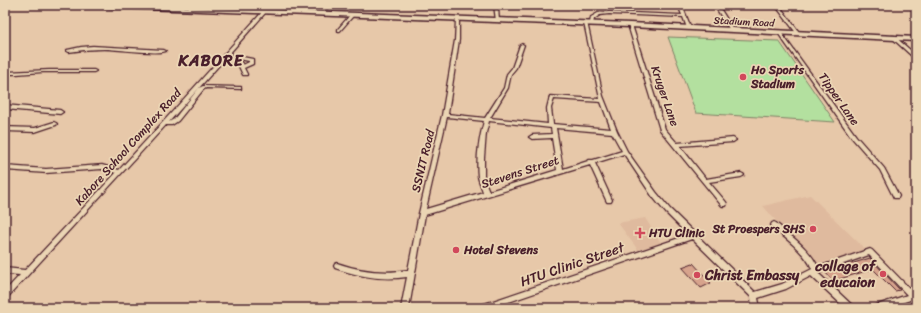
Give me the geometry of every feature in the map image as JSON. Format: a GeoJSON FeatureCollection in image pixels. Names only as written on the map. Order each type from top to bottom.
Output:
{"type":"FeatureCollection","features":[{"type":"Feature","properties":{"kind":"main road","name":"Stadium Road"},"geometry":{"type":"LineString","coordinates":[[92,5],[264,10],[498,21],[589,23],[916,39]]}},
{"type":"Feature","properties":{"kind":"street"},"geometry":{"type":"LineString","coordinates":[[496,5],[498,21]]}},
{"type":"Feature","properties":{"kind":"street"},"geometry":{"type":"LineString","coordinates":[[680,5],[689,28]]}},
{"type":"Feature","properties":{"kind":"street"},"geometry":{"type":"LineString","coordinates":[[716,5],[731,30]]}},
{"type":"Feature","properties":{"kind":"street"},"geometry":{"type":"LineString","coordinates":[[777,5],[798,33]]}},
{"type":"Feature","properties":{"kind":"street","name":"Kabore School Complex Road"},"geometry":{"type":"LineString","coordinates":[[5,296],[165,123],[229,52],[264,10]]}},
{"type":"Feature","properties":{"kind":"street"},"geometry":{"type":"LineString","coordinates":[[684,16],[609,13],[599,14],[592,18],[589,23],[603,101],[614,131],[625,152],[660,202],[754,296],[756,308]]}},
{"type":"Feature","properties":{"kind":"street"},"geometry":{"type":"LineString","coordinates":[[339,30],[352,15]]}},
{"type":"Feature","properties":{"kind":"street","name":"SSNIT Road"},"geometry":{"type":"LineString","coordinates":[[405,308],[422,213],[445,115],[455,52],[457,19]]}},
{"type":"Feature","properties":{"kind":"street","name":"Kruger Lane"},"geometry":{"type":"LineString","coordinates":[[630,25],[663,130],[724,204]]}},
{"type":"Feature","properties":{"kind":"street","name":"Tipper Lane"},"geometry":{"type":"LineString","coordinates":[[780,32],[854,137],[882,169],[896,196]]}},
{"type":"Feature","properties":{"kind":"street"},"geometry":{"type":"LineString","coordinates":[[893,37],[916,57]]}},
{"type":"Feature","properties":{"kind":"street"},"geometry":{"type":"LineString","coordinates":[[487,194],[481,179],[481,158],[487,119],[506,88],[509,74],[514,68],[522,45]]}},
{"type":"Feature","properties":{"kind":"street"},"geometry":{"type":"LineString","coordinates":[[69,51],[92,48],[149,52],[164,51]]}},
{"type":"Feature","properties":{"kind":"street"},"geometry":{"type":"LineString","coordinates":[[229,52],[243,67],[245,74]]}},
{"type":"Feature","properties":{"kind":"street"},"geometry":{"type":"LineString","coordinates":[[234,56],[251,60],[251,63],[243,67]]}},
{"type":"Feature","properties":{"kind":"street"},"geometry":{"type":"LineString","coordinates":[[5,72],[21,74],[48,71],[94,71]]}},
{"type":"Feature","properties":{"kind":"street"},"geometry":{"type":"LineString","coordinates":[[165,123],[170,124],[176,120],[201,89],[205,87],[239,88]]}},
{"type":"Feature","properties":{"kind":"street"},"geometry":{"type":"LineString","coordinates":[[560,170],[549,108],[552,97],[603,101]]}},
{"type":"Feature","properties":{"kind":"street"},"geometry":{"type":"LineString","coordinates":[[5,107],[60,112]]}},
{"type":"Feature","properties":{"kind":"street"},"geometry":{"type":"LineString","coordinates":[[445,115],[614,131]]}},
{"type":"Feature","properties":{"kind":"street"},"geometry":{"type":"LineString","coordinates":[[5,129],[35,130],[54,124]]}},
{"type":"Feature","properties":{"kind":"street"},"geometry":{"type":"LineString","coordinates":[[532,137],[554,136]]}},
{"type":"Feature","properties":{"kind":"street"},"geometry":{"type":"LineString","coordinates":[[676,145],[733,140]]}},
{"type":"Feature","properties":{"kind":"street","name":"Stevens Street"},"geometry":{"type":"LineString","coordinates":[[422,213],[560,170],[625,152]]}},
{"type":"Feature","properties":{"kind":"street"},"geometry":{"type":"LineString","coordinates":[[591,162],[609,200]]}},
{"type":"Feature","properties":{"kind":"street"},"geometry":{"type":"LineString","coordinates":[[5,168],[46,171],[102,167],[120,172]]}},
{"type":"Feature","properties":{"kind":"street"},"geometry":{"type":"LineString","coordinates":[[705,181],[741,175]]}},
{"type":"Feature","properties":{"kind":"street"},"geometry":{"type":"LineString","coordinates":[[774,225],[802,251],[813,264],[814,272],[850,308]]}},
{"type":"Feature","properties":{"kind":"street","name":"HTU Clinic Street"},"geometry":{"type":"LineString","coordinates":[[481,308],[694,236]]}},
{"type":"Feature","properties":{"kind":"street"},"geometry":{"type":"LineString","coordinates":[[754,296],[784,286],[814,272],[870,252],[911,294],[911,297],[877,308]]}},
{"type":"Feature","properties":{"kind":"street"},"geometry":{"type":"LineString","coordinates":[[337,266],[362,273],[402,275],[411,273]]}},
{"type":"Feature","properties":{"kind":"street"},"geometry":{"type":"LineString","coordinates":[[5,271],[26,273]]}},
{"type":"Feature","properties":{"kind":"shaded area","name":"St Proespers SHS"},"geometry":{"type":"Polygon","coordinates":[[[810,195],[867,251],[815,265],[763,206],[810,195]]]}},
{"type":"Feature","properties":{"kind":"shaded area","name":"HTU Clinic"},"geometry":{"type":"Polygon","coordinates":[[[645,218],[661,243],[638,250],[618,223],[645,218]]]}},
{"type":"Feature","properties":{"kind":"green space","name":"Ho Sports Stadium"},"geometry":{"type":"Polygon","coordinates":[[[668,37],[779,41],[835,122],[696,113],[668,37]]]}},
{"type":"Feature","properties":{"kind":"building"},"geometry":{"type":"Polygon","coordinates":[[[870,258],[900,290],[895,291],[873,269],[833,281],[825,272],[870,258]]]}},
{"type":"Feature","properties":{"kind":"building","name":"Christ Embassy"},"geometry":{"type":"Polygon","coordinates":[[[693,263],[711,283],[701,288],[682,267],[693,263]]]}},
{"type":"Feature","properties":{"kind":"place","name":"Ho Sports Stadium"},"geometry":{"type":"Point","coordinates":[743,77]}},
{"type":"Feature","properties":{"kind":"place","name":"St Proespers SHS"},"geometry":{"type":"Point","coordinates":[813,229]}},
{"type":"Feature","properties":{"kind":"place","name":"HTU Clinic"},"geometry":{"type":"Point","coordinates":[640,233]}},
{"type":"Feature","properties":{"kind":"place","name":"Hotel Stevens"},"geometry":{"type":"Point","coordinates":[456,250]}},
{"type":"Feature","properties":{"kind":"place","name":"collage of educaion"},"geometry":{"type":"Point","coordinates":[883,274]}},
{"type":"Feature","properties":{"kind":"place","name":"Christ Embassy"},"geometry":{"type":"Point","coordinates":[697,275]}},
{"type":"Feature","properties":{"kind":"district","name":"KABORE"},"geometry":{"type":"Point","coordinates":[211,60]}}]}
